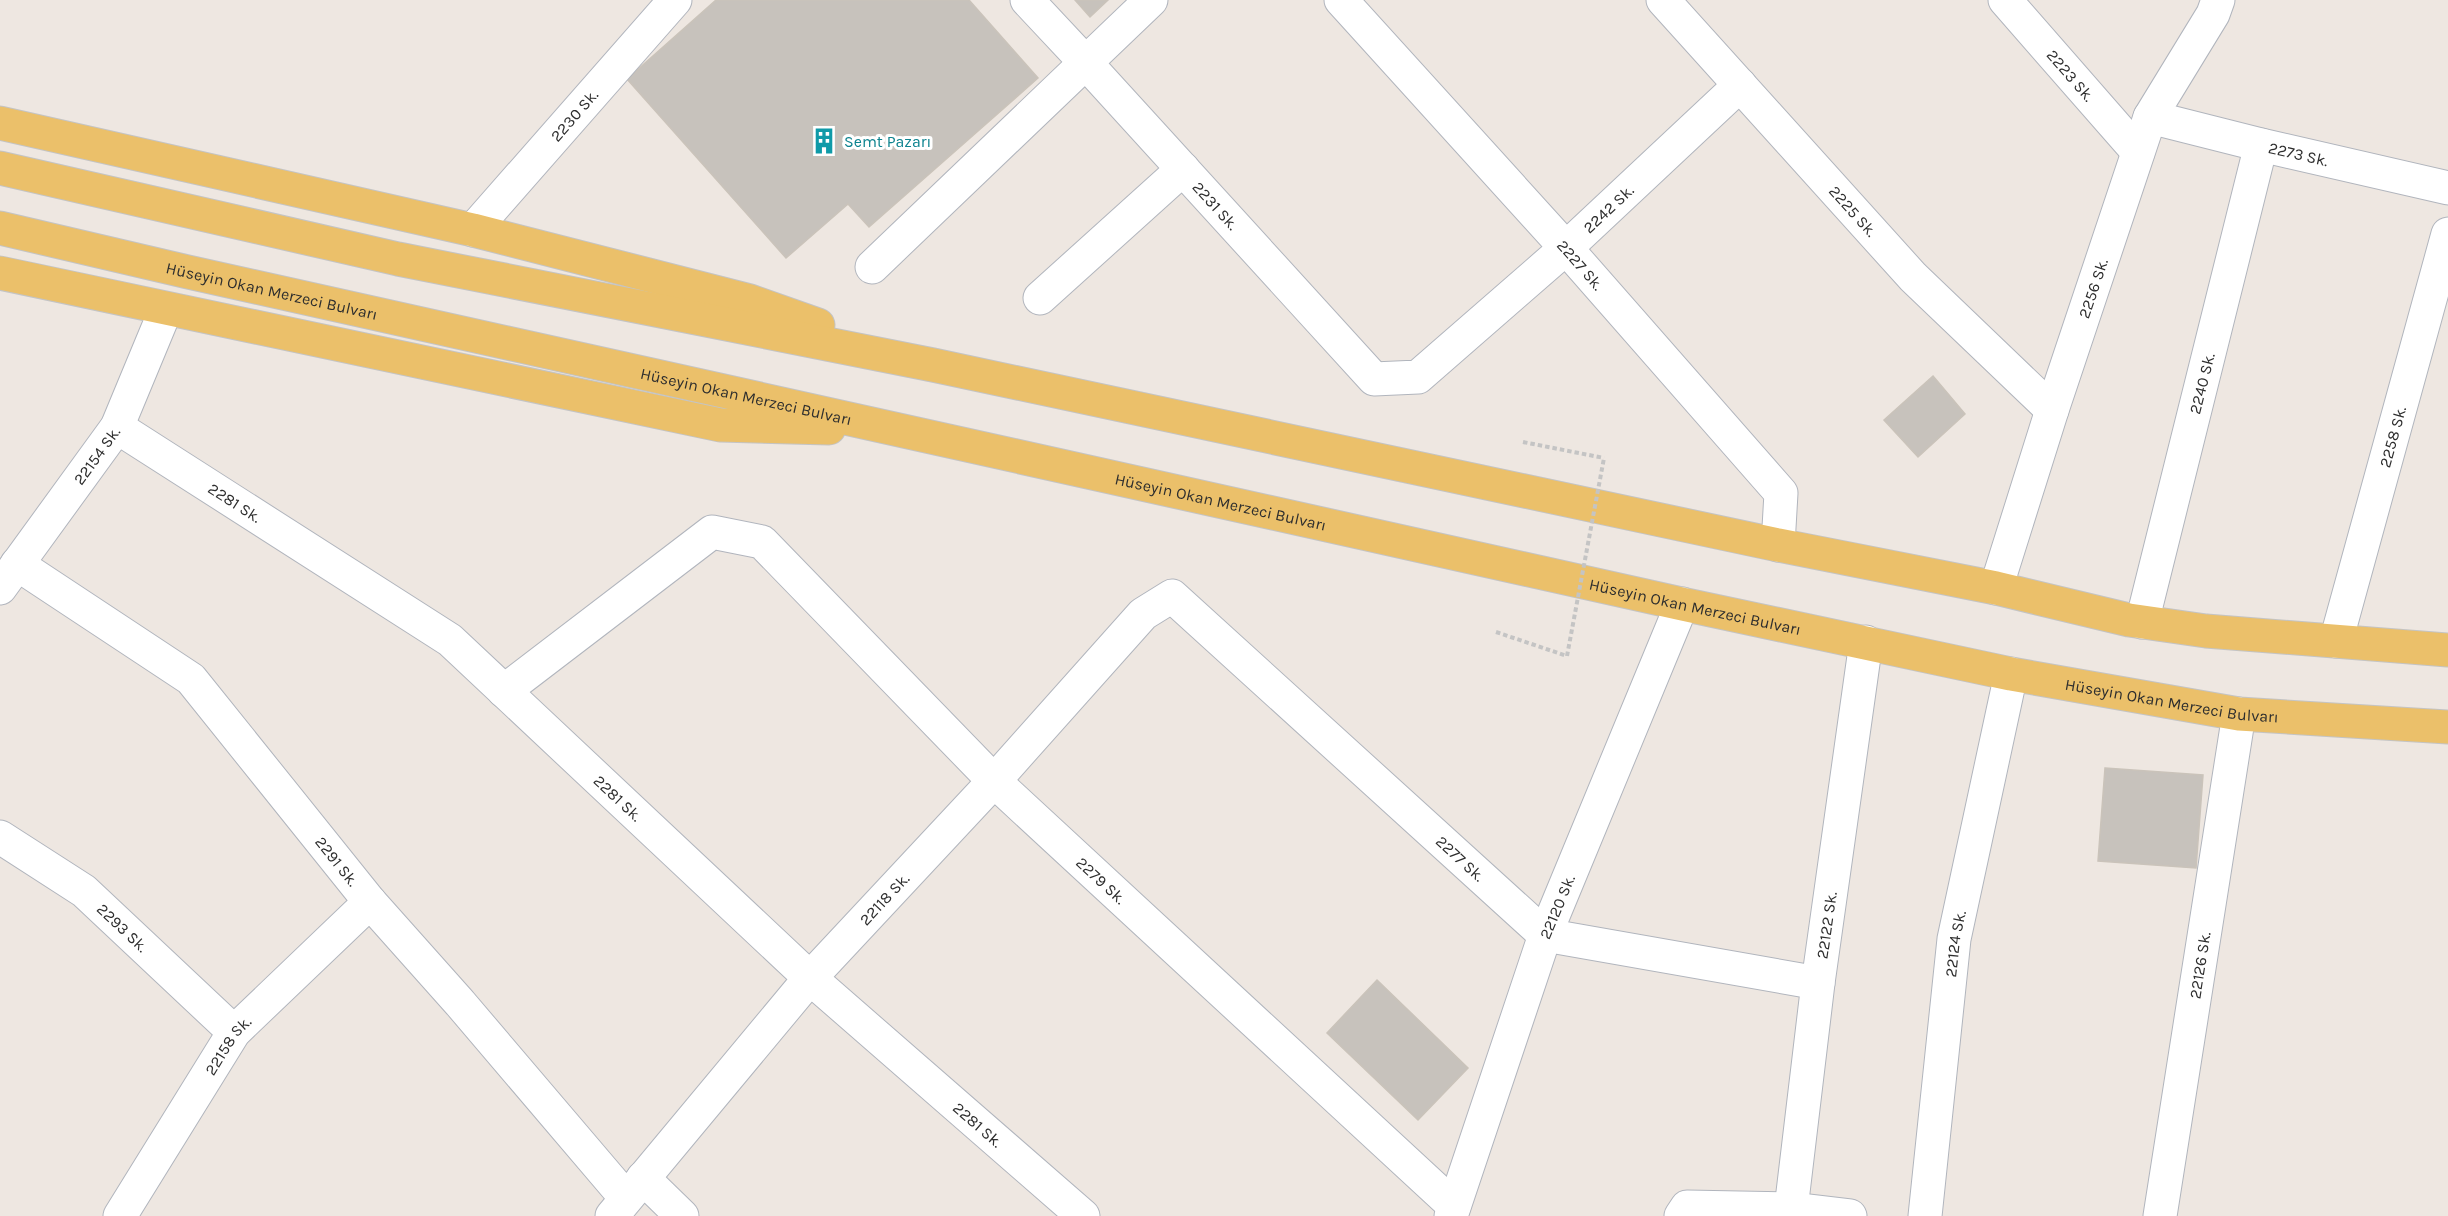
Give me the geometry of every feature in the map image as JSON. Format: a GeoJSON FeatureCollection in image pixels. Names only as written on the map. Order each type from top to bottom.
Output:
{"type":"FeatureCollection","features":[{"type":"Feature","properties":{"kind":"main road"},"geometry":{"type":"LineString","coordinates":[[0,123],[473,230],[750,301],[933,365]]}},
{"type":"Feature","properties":{"kind":"main road"},"geometry":{"type":"LineString","coordinates":[[0,168],[398,259],[933,365],[1778,546],[1996,588],[2142,622],[2206,631],[2448,650]]}},
{"type":"Feature","properties":{"kind":"main road","name":"Hüseyin Okan Merzeci Bulvarı"},"geometry":{"type":"LineString","coordinates":[[0,228],[188,272],[912,431],[1682,604],[2011,674],[2239,714],[2448,727]]}},
{"type":"Feature","properties":{"kind":"main road"},"geometry":{"type":"LineString","coordinates":[[0,273],[720,425],[912,431]]}},
{"type":"Feature","properties":{"kind":"street","name":"2230 Sk."},"geometry":{"type":"LineString","coordinates":[[473,230],[675,0]]}},
{"type":"Feature","properties":{"kind":"street","name":"2231 Sk."},"geometry":{"type":"LineString","coordinates":[[1027,0],[1374,379],[1418,377]]}},
{"type":"Feature","properties":{"kind":"street"},"geometry":{"type":"LineString","coordinates":[[872,267],[1151,0]]}},
{"type":"Feature","properties":{"kind":"street","name":"2227 Sk."},"geometry":{"type":"LineString","coordinates":[[1341,0],[1566,248],[1781,493],[1778,546]]}},
{"type":"Feature","properties":{"kind":"street","name":"2225 Sk."},"geometry":{"type":"LineString","coordinates":[[1663,0],[1913,277],[2052,410]]}},
{"type":"Feature","properties":{"kind":"street","name":"2223 Sk."},"geometry":{"type":"LineString","coordinates":[[2005,0],[2138,152]]}},
{"type":"Feature","properties":{"kind":"street","name":"2256 Sk."},"geometry":{"type":"LineString","coordinates":[[1996,588],[2052,410],[2150,117],[2213,14],[2218,0]]}},
{"type":"Feature","properties":{"kind":"street","name":"2242 Sk."},"geometry":{"type":"LineString","coordinates":[[1418,377],[1566,248],[1740,85]]}},
{"type":"Feature","properties":{"kind":"street","name":"2273 Sk."},"geometry":{"type":"LineString","coordinates":[[2150,117],[2448,188]]}},
{"type":"Feature","properties":{"kind":"street","name":"2240 Sk."},"geometry":{"type":"LineString","coordinates":[[2142,622],[2260,145]]}},
{"type":"Feature","properties":{"kind":"street"},"geometry":{"type":"LineString","coordinates":[[1040,298],[1183,169]]}},
{"type":"Feature","properties":{"kind":"street","name":"2258 Sk."},"geometry":{"type":"LineString","coordinates":[[2336,641],[2448,234]]}},
{"type":"Feature","properties":{"kind":"street","name":"22154 Sk."},"geometry":{"type":"LineString","coordinates":[[8,576],[117,427],[166,309]]}},
{"type":"Feature","properties":{"kind":"street","name":"2281 Sk."},"geometry":{"type":"LineString","coordinates":[[117,427],[450,640],[810,978],[1083,1216]]}},
{"type":"Feature","properties":{"kind":"street","name":"2279 Sk."},"geometry":{"type":"LineString","coordinates":[[504,691],[712,532],[762,542],[994,781],[1452,1211]]}},
{"type":"Feature","properties":{"kind":"street","name":"2291 Sk."},"geometry":{"type":"LineString","coordinates":[[8,576],[191,679],[370,902],[627,1198],[682,1216]]}},
{"type":"Feature","properties":{"kind":"street","name":"22118 Sk."},"geometry":{"type":"LineString","coordinates":[[627,1198],[810,978],[994,781],[1143,614],[1172,596]]}},
{"type":"Feature","properties":{"kind":"street","name":"2277 Sk."},"geometry":{"type":"LineString","coordinates":[[1172,596],[1545,935]]}},
{"type":"Feature","properties":{"kind":"street","name":"22120 Sk."},"geometry":{"type":"LineString","coordinates":[[1452,1211],[1545,935],[1682,604]]}},
{"type":"Feature","properties":{"kind":"street","name":"22122 Sk."},"geometry":{"type":"LineString","coordinates":[[1791,1209],[1818,983],[1866,642]]}},
{"type":"Feature","properties":{"kind":"street","name":"22124 Sk."},"geometry":{"type":"LineString","coordinates":[[1925,1216],[1954,939],[2011,674]]}},
{"type":"Feature","properties":{"kind":"street","name":"22126 Sk."},"geometry":{"type":"LineString","coordinates":[[2160,1216],[2239,714]]}},
{"type":"Feature","properties":{"kind":"street","name":"2293 Sk."},"geometry":{"type":"LineString","coordinates":[[0,837],[84,891],[234,1032]]}},
{"type":"Feature","properties":{"kind":"street","name":"22158 Sk."},"geometry":{"type":"LineString","coordinates":[[120,1216],[234,1032],[370,902]]}},
{"type":"Feature","properties":{"kind":"street"},"geometry":{"type":"LineString","coordinates":[[1545,935],[1818,983]]}},
{"type":"Feature","properties":{"kind":"street"},"geometry":{"type":"LineString","coordinates":[[1681,1216],[1687,1207],[1791,1209],[1850,1216]]}},
{"type":"Feature","properties":{"kind":"path"},"geometry":{"type":"LineString","coordinates":[[1496,632],[1567,656],[1604,458],[1523,441]]}},
{"type":"Feature","properties":{"kind":"building","name":"Semt Pazarı"},"geometry":{"type":"Polygon","coordinates":[[[716,0],[969,0],[1038,78],[869,227],[848,204],[786,258],[627,79],[716,0]]]}},
{"type":"Feature","properties":{"kind":"building"},"geometry":{"type":"Polygon","coordinates":[[[1075,0],[1108,0],[1090,17],[1075,0]]]}},
{"type":"Feature","properties":{"kind":"building"},"geometry":{"type":"Polygon","coordinates":[[[1933,376],[1965,414],[1918,457],[1884,420],[1933,376]]]}},
{"type":"Feature","properties":{"kind":"building"},"geometry":{"type":"Polygon","coordinates":[[[2105,768],[2203,775],[2196,868],[2098,861],[2105,768]]]}},
{"type":"Feature","properties":{"kind":"building"},"geometry":{"type":"Polygon","coordinates":[[[1377,980],[1468,1068],[1418,1120],[1327,1033],[1377,980]]]}},
{"type":"Feature","properties":{"kind":"place","name":"Semt Pazarı"},"geometry":{"type":"Point","coordinates":[824,141]}}]}
